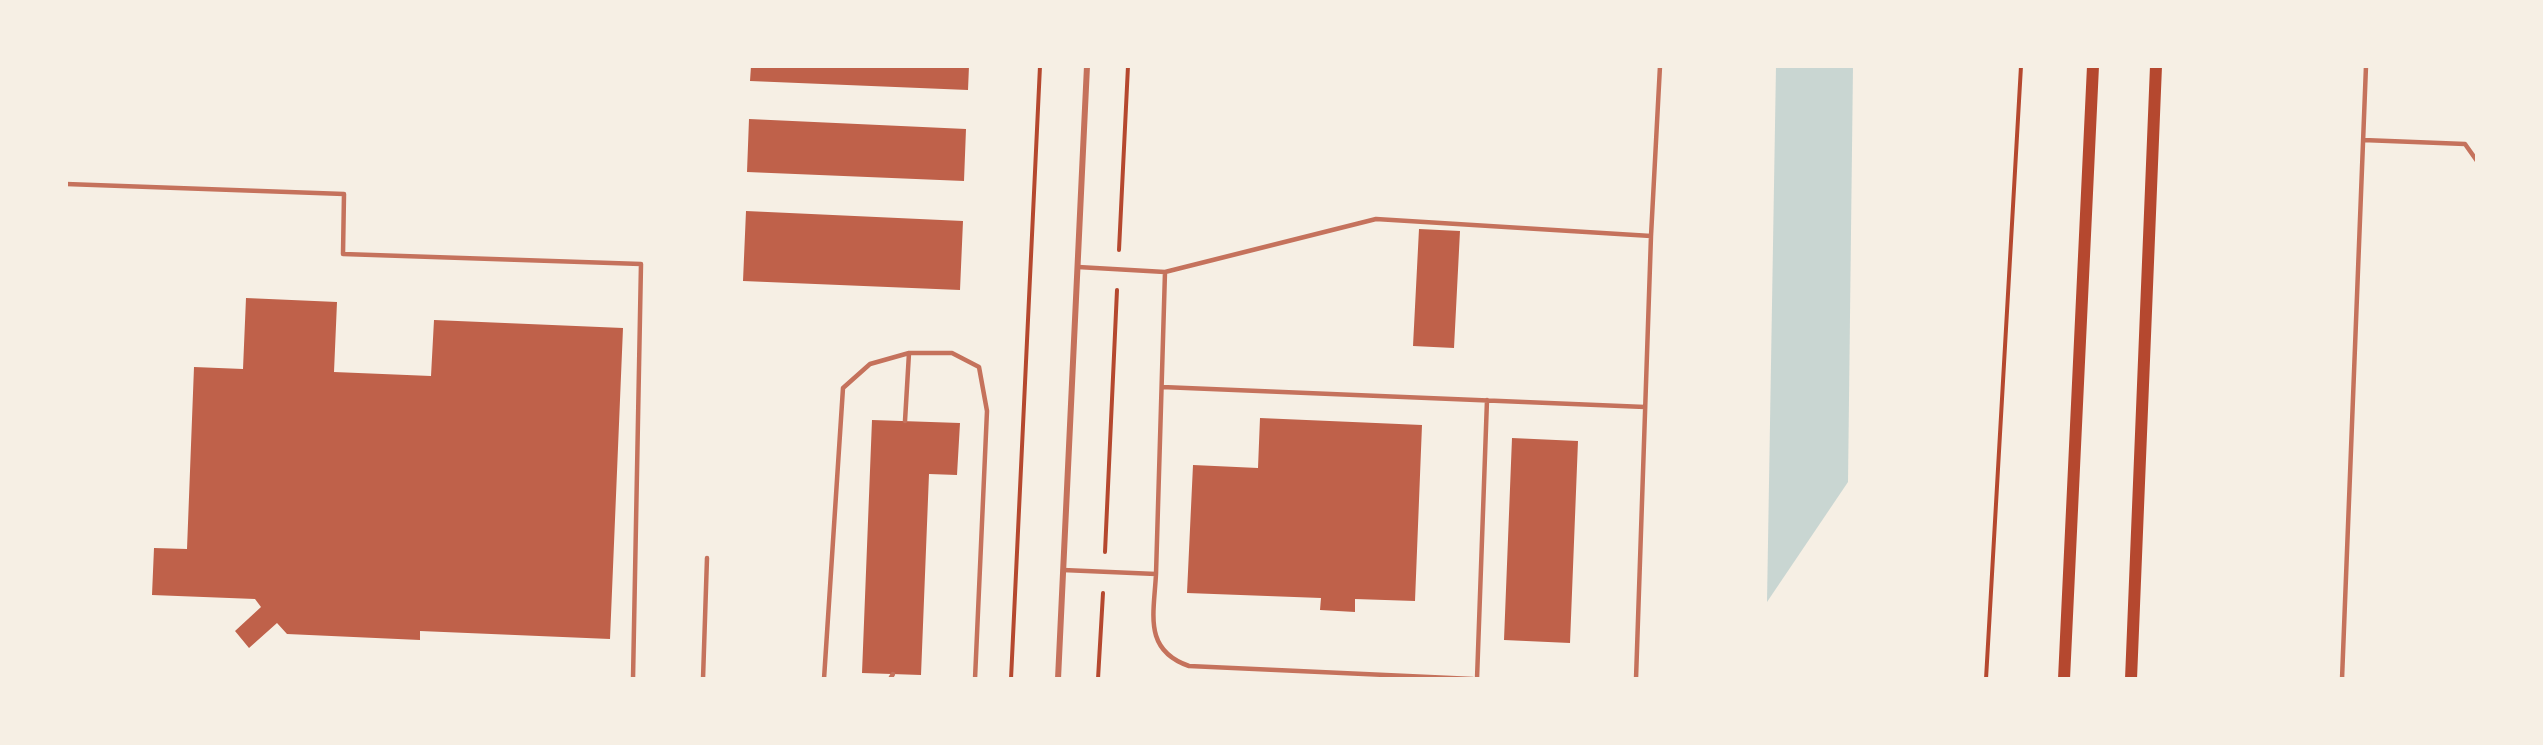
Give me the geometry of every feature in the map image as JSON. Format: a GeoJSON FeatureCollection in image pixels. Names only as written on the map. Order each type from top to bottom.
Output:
{"type":"FeatureCollection","features":[{"type":"Feature","properties":{"kind":"main road"},"geometry":{"type":"LineString","coordinates":[[2064,679],[2093,66]]}},
{"type":"Feature","properties":{"kind":"main road"},"geometry":{"type":"LineString","coordinates":[[2131,679],[2156,66]]}},
{"type":"Feature","properties":{"kind":"street"},"geometry":{"type":"LineString","coordinates":[[1058,679],[1088,66]]}},
{"type":"Feature","properties":{"kind":"lane"},"geometry":{"type":"LineString","coordinates":[[1635,679],[1651,236],[1660,66]]}},
{"type":"Feature","properties":{"kind":"lane"},"geometry":{"type":"LineString","coordinates":[[2342,679],[2366,66]]}},
{"type":"Feature","properties":{"kind":"lane"},"geometry":{"type":"LineString","coordinates":[[2363,140],[2465,144],[2477,161]]}},
{"type":"Feature","properties":{"kind":"lane"},"geometry":{"type":"LineString","coordinates":[[66,183],[344,194],[343,254],[641,264],[633,679]]}},
{"type":"Feature","properties":{"kind":"lane"},"geometry":{"type":"LineString","coordinates":[[1078,267],[1165,272],[1376,219],[1651,236]]}},
{"type":"Feature","properties":{"kind":"lane"},"geometry":{"type":"LineString","coordinates":[[1165,272],[1154,632],[1160,648],[1176,661],[1189,666],[1475,679],[1487,400]]}},
{"type":"Feature","properties":{"kind":"lane"},"geometry":{"type":"LineString","coordinates":[[905,421],[909,353]]}},
{"type":"Feature","properties":{"kind":"lane"},"geometry":{"type":"LineString","coordinates":[[824,679],[843,387],[870,364],[909,353],[952,353],[979,367],[987,411],[975,679]]}},
{"type":"Feature","properties":{"kind":"lane"},"geometry":{"type":"LineString","coordinates":[[1162,387],[1645,407]]}},
{"type":"Feature","properties":{"kind":"lane"},"geometry":{"type":"LineString","coordinates":[[703,679],[707,558]]}},
{"type":"Feature","properties":{"kind":"lane"},"geometry":{"type":"LineString","coordinates":[[1063,570],[1156,574]]}},
{"type":"Feature","properties":{"kind":"path"},"geometry":{"type":"LineString","coordinates":[[1011,679],[1040,66]]}},
{"type":"Feature","properties":{"kind":"path"},"geometry":{"type":"LineString","coordinates":[[1098,679],[1128,66]]}},
{"type":"Feature","properties":{"kind":"path"},"geometry":{"type":"LineString","coordinates":[[1986,679],[2021,66]]}},
{"type":"Feature","properties":{"kind":"shaded area"},"geometry":{"type":"Polygon","coordinates":[[[1776,66],[1853,66],[1848,482],[1767,602],[1776,66]]]}},
{"type":"Feature","properties":{"kind":"building"},"geometry":{"type":"Polygon","coordinates":[[[751,66],[969,66],[968,90],[750,81],[751,66]]]}},
{"type":"Feature","properties":{"kind":"building"},"geometry":{"type":"Polygon","coordinates":[[[749,119],[966,129],[964,181],[747,172],[749,119]]]}},
{"type":"Feature","properties":{"kind":"building"},"geometry":{"type":"Polygon","coordinates":[[[746,211],[963,221],[960,290],[743,281],[746,211]]]}},
{"type":"Feature","properties":{"kind":"building"},"geometry":{"type":"Polygon","coordinates":[[[1419,229],[1460,231],[1454,348],[1413,346],[1419,229]]]}},
{"type":"Feature","properties":{"kind":"building"},"geometry":{"type":"Polygon","coordinates":[[[246,298],[337,302],[334,372],[431,376],[434,320],[623,328],[610,639],[420,631],[420,640],[287,634],[277,623],[249,648],[235,631],[261,607],[255,599],[152,595],[154,548],[187,549],[194,367],[243,369],[246,298]]]}},
{"type":"Feature","properties":{"kind":"building"},"geometry":{"type":"Polygon","coordinates":[[[1260,418],[1422,425],[1415,601],[1355,599],[1355,612],[1320,610],[1321,598],[1187,593],[1193,465],[1258,468],[1260,418]]]}},
{"type":"Feature","properties":{"kind":"building"},"geometry":{"type":"Polygon","coordinates":[[[872,420],[960,423],[957,475],[929,474],[921,675],[862,673],[872,420]]]}},
{"type":"Feature","properties":{"kind":"building"},"geometry":{"type":"Polygon","coordinates":[[[1512,438],[1578,441],[1570,643],[1504,640],[1512,438]]]}}]}
